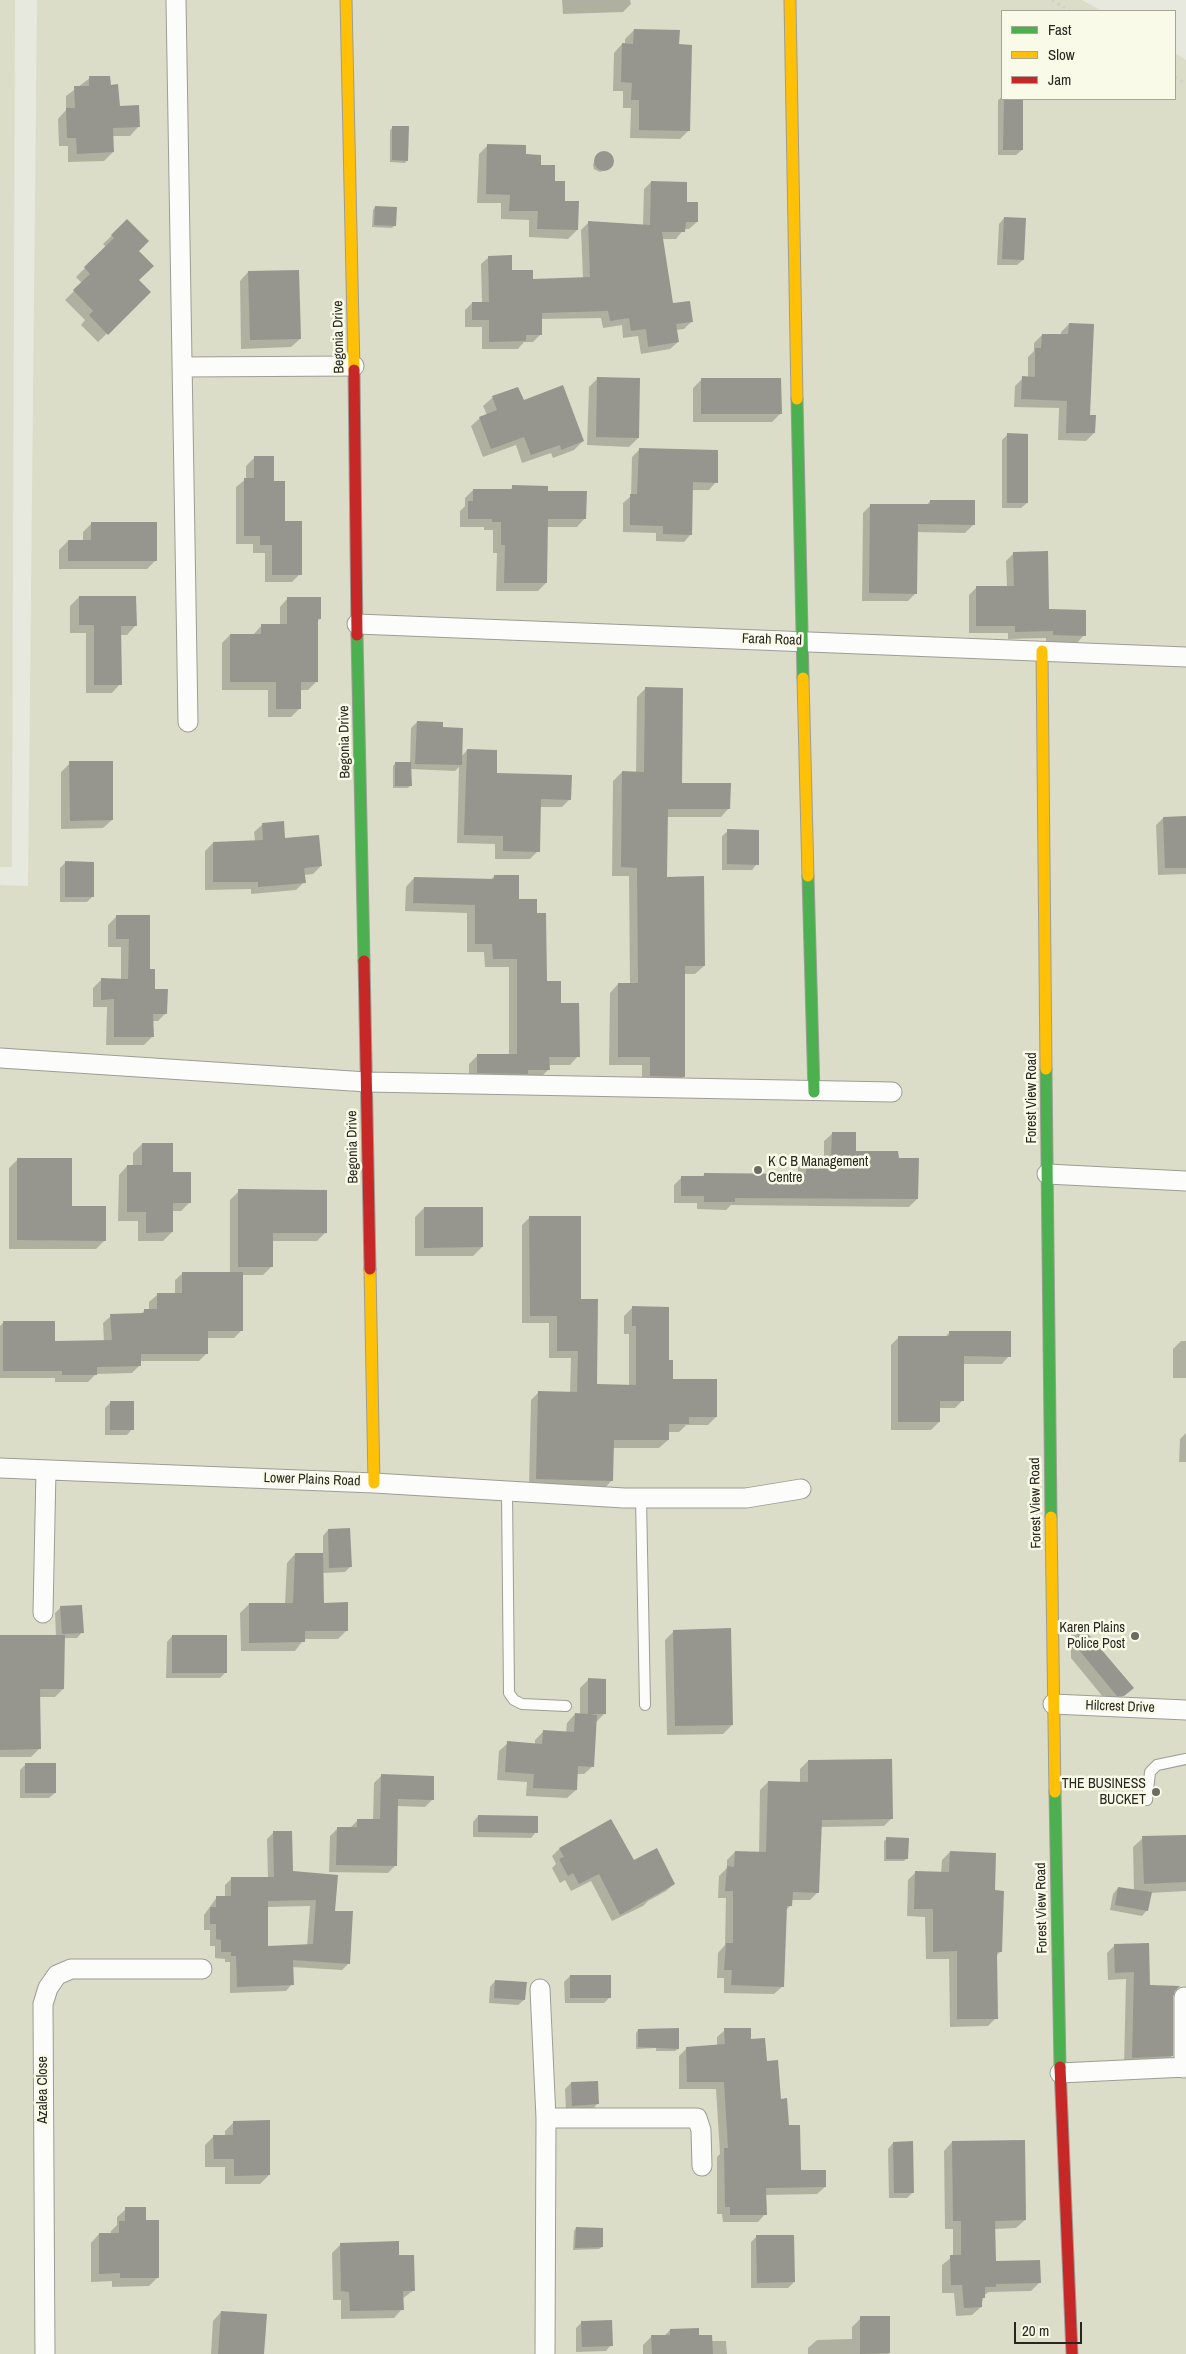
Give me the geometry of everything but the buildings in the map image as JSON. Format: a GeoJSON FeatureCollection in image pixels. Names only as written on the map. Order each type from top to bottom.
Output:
{"type":"FeatureCollection","features":[{"type":"Feature","properties":{"kind":"street"},"geometry":{"type":"LineString","coordinates":[[176,0],[188,722]]}},
{"type":"Feature","properties":{"kind":"street","name":"Begonia Drive"},"geometry":{"type":"LineString","coordinates":[[346,0],[374,1483]]}},
{"type":"Feature","properties":{"kind":"street"},"geometry":{"type":"LineString","coordinates":[[790,1],[802,641],[814,1092]]}},
{"type":"Feature","properties":{"kind":"street"},"geometry":{"type":"LineString","coordinates":[[182,367],[354,366]]}},
{"type":"Feature","properties":{"kind":"street","name":"Farah Road"},"geometry":{"type":"LineString","coordinates":[[357,624],[1186,657]]}},
{"type":"Feature","properties":{"kind":"street","name":"Forest View Road"},"geometry":{"type":"LineString","coordinates":[[1042,651],[1053,1704],[1060,2073],[1072,2354]]}},
{"type":"Feature","properties":{"kind":"street"},"geometry":{"type":"LineString","coordinates":[[0,1058],[367,1082],[892,1092]]}},
{"type":"Feature","properties":{"kind":"street"},"geometry":{"type":"LineString","coordinates":[[1048,1174],[1186,1181]]}},
{"type":"Feature","properties":{"kind":"street","name":"Lower Plains Road"},"geometry":{"type":"LineString","coordinates":[[0,1468],[374,1483],[633,1498],[746,1498],[801,1489]]}},
{"type":"Feature","properties":{"kind":"street"},"geometry":{"type":"LineString","coordinates":[[43,1613],[46,1470]]}},
{"type":"Feature","properties":{"kind":"street","name":"Hilcrest Drive"},"geometry":{"type":"LineString","coordinates":[[1053,1704],[1186,1710]]}},
{"type":"Feature","properties":{"kind":"street","name":"Azalea Close"},"geometry":{"type":"LineString","coordinates":[[45,2354],[43,2004],[48,1988],[57,1975],[71,1969],[202,1968]]}},
{"type":"Feature","properties":{"kind":"street"},"geometry":{"type":"LineString","coordinates":[[540,1989],[546,2118],[545,2354]]}},
{"type":"Feature","properties":{"kind":"street"},"geometry":{"type":"LineString","coordinates":[[1060,2073],[1185,2068],[1184,1997]]}},
{"type":"Feature","properties":{"kind":"street"},"geometry":{"type":"LineString","coordinates":[[546,2118],[697,2118],[702,2130],[702,2166]]}},
{"type":"Feature","properties":{"kind":"lane"},"geometry":{"type":"LineString","coordinates":[[507,1491],[509,1693],[514,1700],[522,1704],[566,1706]]}},
{"type":"Feature","properties":{"kind":"lane"},"geometry":{"type":"LineString","coordinates":[[633,1498],[645,1705]]}},
{"type":"Feature","properties":{"kind":"lane"},"geometry":{"type":"LineString","coordinates":[[1147,1800],[1150,1772],[1157,1765],[1186,1758]]}},
{"type":"Feature","properties":{"kind":"path"},"geometry":{"type":"LineString","coordinates":[[1052,0],[1068,10]]}},
{"type":"Feature","properties":{"kind":"green space"},"geometry":{"type":"Polygon","coordinates":[[[0,0],[15,0],[12,867],[0,867],[0,0]]]}},
{"type":"Feature","properties":{"kind":"green space"},"geometry":{"type":"Polygon","coordinates":[[[37,0],[1082,0],[1100,10],[1001,10],[1001,100],[1176,100],[1176,54],[1186,60],[1186,2354],[0,2354],[0,885],[28,886],[37,0]]]}},
{"type":"Feature","properties":{"kind":"traffic: fast"},"geometry":{"type":"LineString","coordinates":[[797,399],[803,678]]}},
{"type":"Feature","properties":{"kind":"traffic: fast"},"geometry":{"type":"LineString","coordinates":[[357,635],[364,961]]}},
{"type":"Feature","properties":{"kind":"traffic: fast"},"geometry":{"type":"LineString","coordinates":[[808,876],[814,1092]]}},
{"type":"Feature","properties":{"kind":"traffic: fast"},"geometry":{"type":"LineString","coordinates":[[1046,1069],[1051,1517]]}},
{"type":"Feature","properties":{"kind":"traffic: fast"},"geometry":{"type":"LineString","coordinates":[[1055,1792],[1060,2067]]}},
{"type":"Feature","properties":{"kind":"traffic: slow"},"geometry":{"type":"LineString","coordinates":[[346,0],[354,370]]}},
{"type":"Feature","properties":{"kind":"traffic: slow"},"geometry":{"type":"LineString","coordinates":[[790,1],[797,399]]}},
{"type":"Feature","properties":{"kind":"traffic: slow"},"geometry":{"type":"LineString","coordinates":[[1042,651],[1046,1069]]}},
{"type":"Feature","properties":{"kind":"traffic: slow"},"geometry":{"type":"LineString","coordinates":[[803,678],[808,876]]}},
{"type":"Feature","properties":{"kind":"traffic: slow"},"geometry":{"type":"LineString","coordinates":[[370,1269],[374,1483]]}},
{"type":"Feature","properties":{"kind":"traffic: slow"},"geometry":{"type":"LineString","coordinates":[[1051,1517],[1055,1792]]}},
{"type":"Feature","properties":{"kind":"traffic: jam"},"geometry":{"type":"LineString","coordinates":[[354,370],[357,635]]}},
{"type":"Feature","properties":{"kind":"traffic: jam"},"geometry":{"type":"LineString","coordinates":[[364,961],[370,1269]]}},
{"type":"Feature","properties":{"kind":"traffic: jam"},"geometry":{"type":"LineString","coordinates":[[1060,2067],[1072,2354]]}},
{"type":"Feature","properties":{"kind":"place","name":"K C B Management Centre"},"geometry":{"type":"Point","coordinates":[758,1170]}},
{"type":"Feature","properties":{"kind":"place","name":"Karen Plains Police Post"},"geometry":{"type":"Point","coordinates":[1135,1636]}},
{"type":"Feature","properties":{"kind":"place","name":"THE BUSINESS BUCKET"},"geometry":{"type":"Point","coordinates":[1156,1792]}}]}
